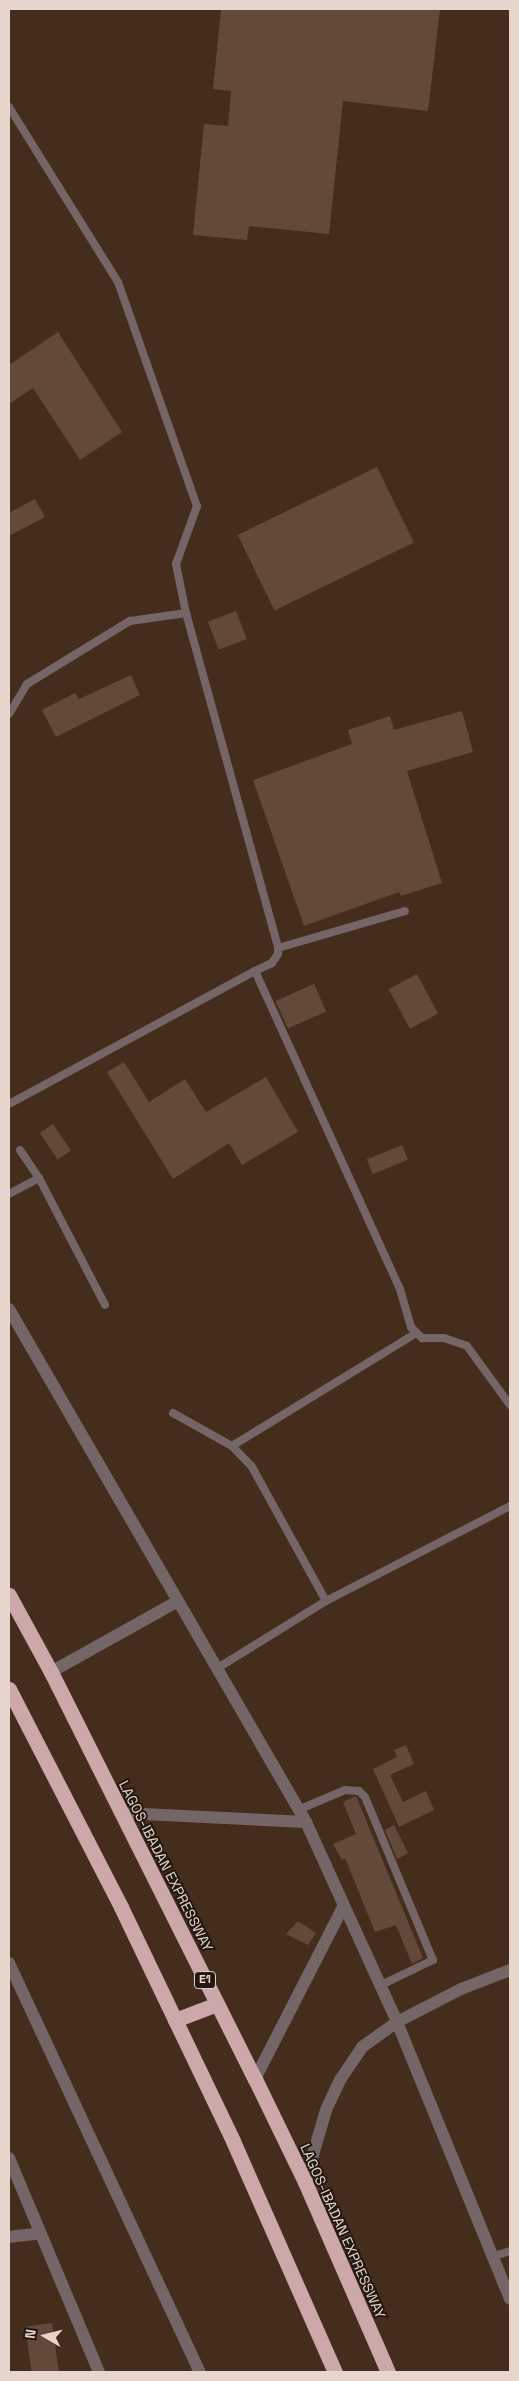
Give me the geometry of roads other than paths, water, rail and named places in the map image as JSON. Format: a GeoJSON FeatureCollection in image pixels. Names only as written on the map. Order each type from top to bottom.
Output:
{"type":"FeatureCollection","features":[{"type":"Feature","properties":{"kind":"highway","name":"LAGOS-IBADAN EXPRESSWAY"},"geometry":{"type":"LineString","coordinates":[[9,1595],[51,1672],[256,2079],[305,2182],[388,2372]]}},
{"type":"Feature","properties":{"kind":"highway"},"geometry":{"type":"LineString","coordinates":[[9,1689],[38,1741],[233,2141],[335,2372]]}},
{"type":"Feature","properties":{"kind":"highway"},"geometry":{"type":"LineString","coordinates":[[175,2020],[217,2004]]}},
{"type":"Feature","properties":{"kind":"street"},"geometry":{"type":"LineString","coordinates":[[9,1309],[176,1602],[306,1822],[343,1907],[397,2022],[510,2299]]}},
{"type":"Feature","properties":{"kind":"street"},"geometry":{"type":"LineString","coordinates":[[51,1672],[176,1602]]}},
{"type":"Feature","properties":{"kind":"street"},"geometry":{"type":"LineString","coordinates":[[122,1813],[306,1822]]}},
{"type":"Feature","properties":{"kind":"street"},"geometry":{"type":"LineString","coordinates":[[256,2079],[343,1907]]}},
{"type":"Feature","properties":{"kind":"street"},"geometry":{"type":"LineString","coordinates":[[9,1963],[200,2372]]}},
{"type":"Feature","properties":{"kind":"street"},"geometry":{"type":"LineString","coordinates":[[305,2182],[326,2110],[340,2080],[362,2047],[397,2022],[461,1990],[510,1970]]}},
{"type":"Feature","properties":{"kind":"street"},"geometry":{"type":"LineString","coordinates":[[9,2158],[99,2372]]}},
{"type":"Feature","properties":{"kind":"street"},"geometry":{"type":"LineString","coordinates":[[9,2237],[40,2233]]}},
{"type":"Feature","properties":{"kind":"lane"},"geometry":{"type":"LineString","coordinates":[[9,107],[122,291],[197,506],[176,564],[186,613],[278,948],[278,954],[272,963],[9,1104]]}},
{"type":"Feature","properties":{"kind":"lane"},"geometry":{"type":"LineString","coordinates":[[9,714],[27,684],[130,621],[186,613]]}},
{"type":"Feature","properties":{"kind":"lane"},"geometry":{"type":"LineString","coordinates":[[278,948],[405,910]]}},
{"type":"Feature","properties":{"kind":"lane"},"geometry":{"type":"LineString","coordinates":[[255,971],[400,1290],[415,1334]]}},
{"type":"Feature","properties":{"kind":"lane"},"geometry":{"type":"LineString","coordinates":[[20,1150],[39,1178],[105,1305]]}},
{"type":"Feature","properties":{"kind":"lane"},"geometry":{"type":"LineString","coordinates":[[9,1194],[39,1178]]}},
{"type":"Feature","properties":{"kind":"lane"},"geometry":{"type":"LineString","coordinates":[[232,1446],[415,1334],[467,1346],[510,1405]]}},
{"type":"Feature","properties":{"kind":"lane"},"geometry":{"type":"LineString","coordinates":[[173,1413],[232,1446],[252,1467],[276,1506],[326,1601]]}},
{"type":"Feature","properties":{"kind":"lane"},"geometry":{"type":"LineString","coordinates":[[216,1669],[326,1601],[510,1506]]}},
{"type":"Feature","properties":{"kind":"lane"},"geometry":{"type":"LineString","coordinates":[[298,1810],[345,1790],[359,1791],[365,1797],[433,1955],[430,1964],[381,1985]]}},
{"type":"Feature","properties":{"kind":"lane"},"geometry":{"type":"LineString","coordinates":[[494,2256],[510,2251]]}}]}
